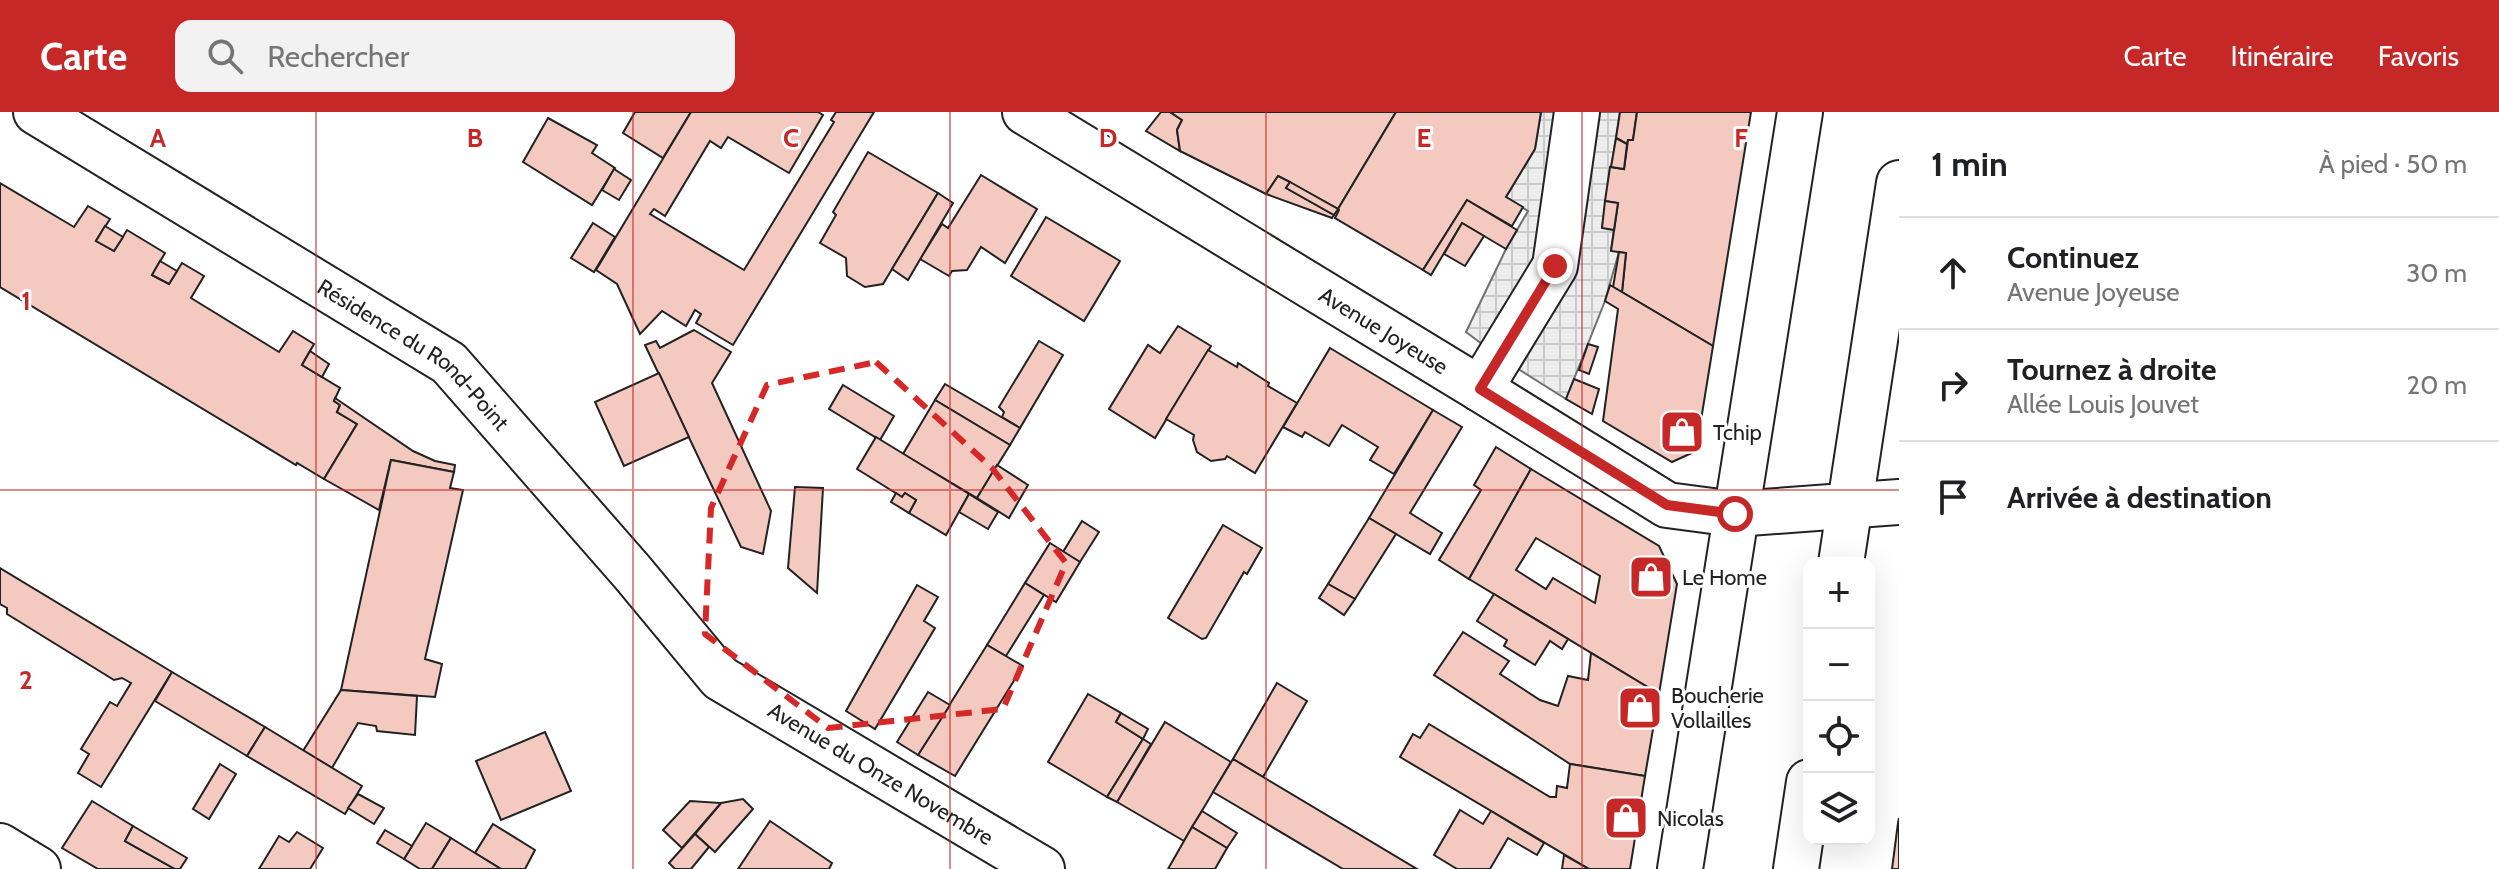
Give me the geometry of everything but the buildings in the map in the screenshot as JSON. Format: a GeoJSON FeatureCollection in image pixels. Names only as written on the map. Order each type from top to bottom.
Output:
{"type":"FeatureCollection","features":[{"type":"Feature","properties":{"kind":"street","name":"Résidence du Rond-Point"},"geometry":{"type":"LineString","coordinates":[[36,112],[449,363],[632,572],[720,678]]}},
{"type":"Feature","properties":{"kind":"street","name":"Avenue Joyeuse"},"geometry":{"type":"LineString","coordinates":[[1025,112],[1667,505],[1735,514],[1899,502]]}},
{"type":"Feature","properties":{"kind":"street"},"geometry":{"type":"LineString","coordinates":[[1480,389],[1555,266],[1577,112]]}},
{"type":"Feature","properties":{"kind":"street"},"geometry":{"type":"LineString","coordinates":[[1680,869],[1800,112]]}},
{"type":"Feature","properties":{"kind":"street"},"geometry":{"type":"LineString","coordinates":[[1842,557],[1899,183]]}},
{"type":"Feature","properties":{"kind":"street","name":"Avenue du Onze Novembre"},"geometry":{"type":"LineString","coordinates":[[720,678],[1042,869]]}},
{"type":"Feature","properties":{"kind":"street"},"geometry":{"type":"LineString","coordinates":[[1796,869],[1803,822]]}},
{"type":"Feature","properties":{"kind":"street"},"geometry":{"type":"LineString","coordinates":[[0,846],[38,869]]}},
{"type":"Feature","properties":{"kind":"highlighted area"},"geometry":{"type":"Polygon","coordinates":[[[876,362],[992,468],[1066,563],[1003,709],[828,728],[705,634],[711,508],[767,385],[876,362]]]}},
{"type":"Feature","properties":{"kind":"shaded area"},"geometry":{"type":"Polygon","coordinates":[[[1541,112],[1620,112],[1602,227],[1614,230],[1611,250],[1619,252],[1605,301],[1566,399],[1499,357],[1466,332],[1528,211],[1506,197],[1535,149],[1541,112]]]}},
{"type":"Feature","properties":{"kind":"place","name":"Tchip"},"geometry":{"type":"Point","coordinates":[1682,432]}},
{"type":"Feature","properties":{"kind":"place","name":"Le Home"},"geometry":{"type":"Point","coordinates":[1651,577]}},
{"type":"Feature","properties":{"kind":"place","name":"Boucherie Vollailles"},"geometry":{"type":"Point","coordinates":[1640,708]}},
{"type":"Feature","properties":{"kind":"place","name":"Nicolas"},"geometry":{"type":"Point","coordinates":[1626,818]}},
{"type":"Feature","properties":{"kind":"route"},"geometry":{"type":"LineString","coordinates":[[1555,266],[1480,389],[1667,505],[1735,514]]}}]}
